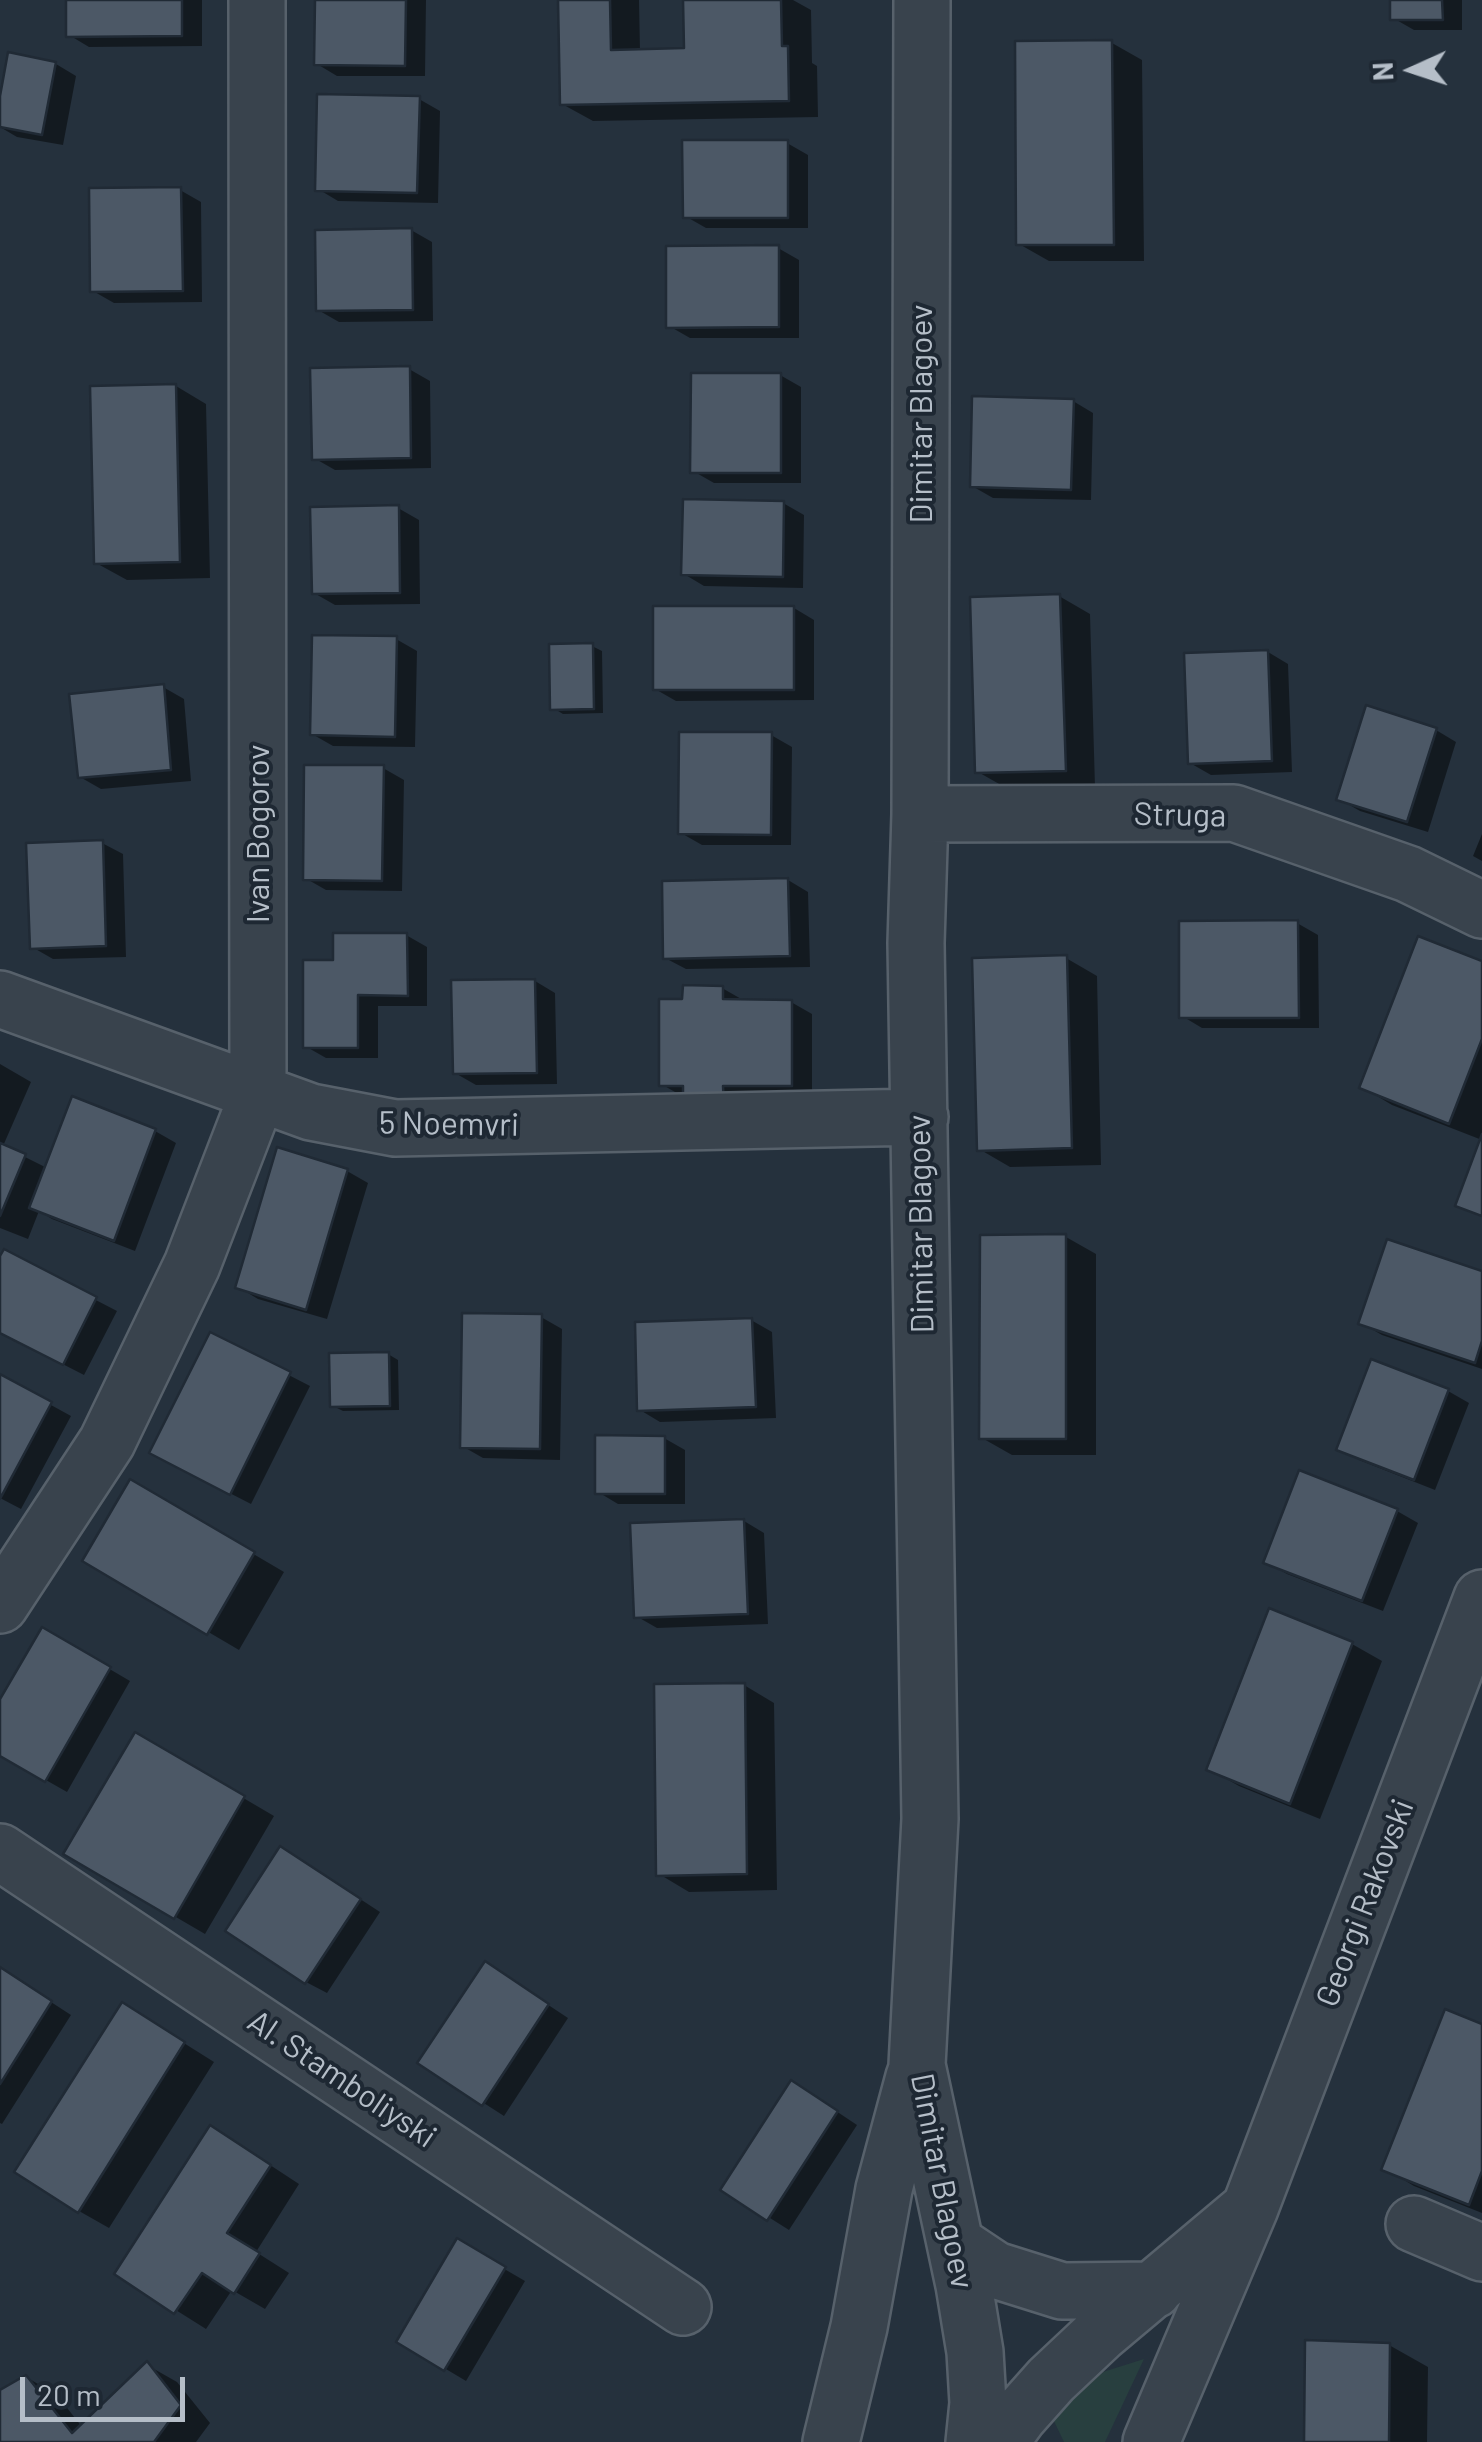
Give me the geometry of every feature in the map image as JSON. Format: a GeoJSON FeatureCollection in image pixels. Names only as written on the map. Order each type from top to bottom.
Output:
{"type":"FeatureCollection","features":[{"type":"Feature","properties":{"kind":"street","name":"Ivan Bogorov"},"geometry":{"type":"LineString","coordinates":[[0,1605],[107,1442],[192,1265],[258,1094],[257,0]]}},
{"type":"Feature","properties":{"kind":"street","name":"Dimitar Blagoev"},"geometry":{"type":"LineString","coordinates":[[922,0],[920,814],[916,943],[930,1819],[917,2065],[975,2352],[978,2403],[974,2442]]}},
{"type":"Feature","properties":{"kind":"street","name":"Struga"},"geometry":{"type":"LineString","coordinates":[[920,814],[1234,814],[1408,874],[1482,910]]}},
{"type":"Feature","properties":{"kind":"street","name":"5 Noemvri"},"geometry":{"type":"LineString","coordinates":[[0,999],[312,1112],[395,1128],[920,1117]]}},
{"type":"Feature","properties":{"kind":"street","name":"Georgi Rakovski"},"geometry":{"type":"LineString","coordinates":[[1151,2442],[1250,2208],[1482,1598]]}},
{"type":"Feature","properties":{"kind":"street","name":"Al. Stamboliyski"},"geometry":{"type":"LineString","coordinates":[[0,1852],[682,2307]]}},
{"type":"Feature","properties":{"kind":"street"},"geometry":{"type":"LineString","coordinates":[[831,2442],[859,2327],[884,2189],[917,2065]]}},
{"type":"Feature","properties":{"kind":"street","name":"Georgi Rakovski"},"geometry":{"type":"LineString","coordinates":[[1000,2442],[1018,2416],[1101,2332],[1250,2208]]}},
{"type":"Feature","properties":{"kind":"street"},"geometry":{"type":"LineString","coordinates":[[1414,2224],[1482,2253]]}},
{"type":"Feature","properties":{"kind":"street"},"geometry":{"type":"LineString","coordinates":[[956,2244],[994,2270],[1062,2291],[1154,2290]]}},
{"type":"Feature","properties":{"kind":"green space"},"geometry":{"type":"Polygon","coordinates":[[[1144,2359],[1105,2442],[1064,2442],[1052,2417],[1103,2372],[1144,2359]]]}},
{"type":"Feature","properties":{"kind":"building"},"geometry":{"type":"Polygon","coordinates":[[[66,0],[182,0],[182,36],[66,37],[66,0]]]}},
{"type":"Feature","properties":{"kind":"building"},"geometry":{"type":"Polygon","coordinates":[[[315,0],[406,0],[405,66],[314,65],[315,0]]]}},
{"type":"Feature","properties":{"kind":"building"},"geometry":{"type":"Polygon","coordinates":[[[558,0],[610,0],[611,50],[684,48],[683,0],[781,0],[782,46],[788,46],[789,101],[560,105],[558,0]]]}},
{"type":"Feature","properties":{"kind":"building"},"geometry":{"type":"Polygon","coordinates":[[[1390,0],[1442,0],[1443,20],[1390,20],[1390,0]]]}},
{"type":"Feature","properties":{"kind":"building"},"geometry":{"type":"Polygon","coordinates":[[[1112,40],[1114,245],[1016,245],[1015,41],[1112,40]]]}},
{"type":"Feature","properties":{"kind":"building"},"geometry":{"type":"Polygon","coordinates":[[[8,52],[56,62],[42,135],[0,127],[0,96],[8,52]]]}},
{"type":"Feature","properties":{"kind":"building"},"geometry":{"type":"Polygon","coordinates":[[[317,94],[420,96],[417,193],[315,191],[317,94]]]}},
{"type":"Feature","properties":{"kind":"building"},"geometry":{"type":"Polygon","coordinates":[[[682,140],[788,140],[788,218],[683,218],[682,140]]]}},
{"type":"Feature","properties":{"kind":"building"},"geometry":{"type":"Polygon","coordinates":[[[181,187],[183,291],[90,292],[89,188],[181,187]]]}},
{"type":"Feature","properties":{"kind":"building"},"geometry":{"type":"Polygon","coordinates":[[[412,228],[413,310],[316,311],[315,230],[412,228]]]}},
{"type":"Feature","properties":{"kind":"building"},"geometry":{"type":"Polygon","coordinates":[[[779,245],[779,327],[666,328],[666,246],[779,245]]]}},
{"type":"Feature","properties":{"kind":"building"},"geometry":{"type":"Polygon","coordinates":[[[410,366],[411,458],[312,460],[310,368],[410,366]]]}},
{"type":"Feature","properties":{"kind":"building"},"geometry":{"type":"Polygon","coordinates":[[[691,373],[781,373],[781,473],[690,473],[691,373]]]}},
{"type":"Feature","properties":{"kind":"building"},"geometry":{"type":"Polygon","coordinates":[[[176,384],[180,562],[94,564],[90,386],[176,384]]]}},
{"type":"Feature","properties":{"kind":"building"},"geometry":{"type":"Polygon","coordinates":[[[972,396],[1074,399],[1071,490],[970,487],[972,396]]]}},
{"type":"Feature","properties":{"kind":"building"},"geometry":{"type":"Polygon","coordinates":[[[683,499],[784,501],[783,577],[681,575],[683,499]]]}},
{"type":"Feature","properties":{"kind":"building"},"geometry":{"type":"Polygon","coordinates":[[[399,505],[400,593],[312,594],[310,507],[399,505]]]}},
{"type":"Feature","properties":{"kind":"building"},"geometry":{"type":"Polygon","coordinates":[[[1060,594],[1066,771],[975,773],[970,597],[1060,594]]]}},
{"type":"Feature","properties":{"kind":"building"},"geometry":{"type":"Polygon","coordinates":[[[653,606],[794,606],[794,690],[653,690],[653,606]]]}},
{"type":"Feature","properties":{"kind":"building"},"geometry":{"type":"Polygon","coordinates":[[[312,635],[397,636],[395,737],[310,735],[312,635]]]}},
{"type":"Feature","properties":{"kind":"building"},"geometry":{"type":"Polygon","coordinates":[[[593,643],[594,709],[550,710],[549,644],[593,643]]]}},
{"type":"Feature","properties":{"kind":"building"},"geometry":{"type":"Polygon","coordinates":[[[1268,650],[1272,761],[1188,764],[1184,653],[1268,650]]]}},
{"type":"Feature","properties":{"kind":"building"},"geometry":{"type":"Polygon","coordinates":[[[164,684],[171,770],[78,778],[69,694],[164,684]]]}},
{"type":"Feature","properties":{"kind":"building"},"geometry":{"type":"Polygon","coordinates":[[[1366,705],[1437,728],[1407,822],[1336,800],[1366,705]]]}},
{"type":"Feature","properties":{"kind":"building"},"geometry":{"type":"Polygon","coordinates":[[[679,732],[772,732],[771,835],[678,834],[679,732]]]}},
{"type":"Feature","properties":{"kind":"building"},"geometry":{"type":"Polygon","coordinates":[[[304,765],[384,765],[382,881],[303,880],[304,765]]]}},
{"type":"Feature","properties":{"kind":"building"},"geometry":{"type":"Polygon","coordinates":[[[103,840],[106,946],[30,949],[26,843],[103,840]]]}},
{"type":"Feature","properties":{"kind":"building"},"geometry":{"type":"Polygon","coordinates":[[[788,878],[790,956],[663,959],[662,881],[788,878]]]}},
{"type":"Feature","properties":{"kind":"building"},"geometry":{"type":"Polygon","coordinates":[[[1298,920],[1299,1018],[1179,1018],[1179,921],[1298,920]]]}},
{"type":"Feature","properties":{"kind":"building"},"geometry":{"type":"Polygon","coordinates":[[[333,933],[407,933],[408,996],[358,995],[358,1048],[303,1048],[303,960],[333,960],[333,933]]]}},
{"type":"Feature","properties":{"kind":"building"},"geometry":{"type":"Polygon","coordinates":[[[1418,936],[1482,961],[1482,1039],[1449,1124],[1359,1088],[1418,936]]]}},
{"type":"Feature","properties":{"kind":"building"},"geometry":{"type":"Polygon","coordinates":[[[1067,955],[1072,1148],[977,1151],[972,958],[1067,955]]]}},
{"type":"Feature","properties":{"kind":"building"},"geometry":{"type":"Polygon","coordinates":[[[535,979],[537,1073],[453,1074],[451,980],[535,979]]]}},
{"type":"Feature","properties":{"kind":"building"},"geometry":{"type":"Polygon","coordinates":[[[683,985],[723,986],[723,999],[792,1000],[792,1086],[723,1086],[724,1106],[683,1106],[683,1086],[659,1086],[659,999],[682,999],[683,985]]]}},
{"type":"Feature","properties":{"kind":"building"},"geometry":{"type":"Polygon","coordinates":[[[72,1096],[156,1129],[114,1241],[29,1208],[72,1096]]]}},
{"type":"Feature","properties":{"kind":"building"},"geometry":{"type":"Polygon","coordinates":[[[1482,1134],[1482,1216],[1455,1206],[1482,1134]]]}},
{"type":"Feature","properties":{"kind":"building"},"geometry":{"type":"Polygon","coordinates":[[[0,1143],[26,1154],[0,1216],[0,1143]]]}},
{"type":"Feature","properties":{"kind":"building"},"geometry":{"type":"Polygon","coordinates":[[[277,1147],[348,1169],[306,1310],[235,1288],[277,1147]]]}},
{"type":"Feature","properties":{"kind":"building"},"geometry":{"type":"Polygon","coordinates":[[[1066,1234],[1066,1439],[979,1439],[980,1235],[1066,1234]]]}},
{"type":"Feature","properties":{"kind":"building"},"geometry":{"type":"Polygon","coordinates":[[[1387,1239],[1482,1271],[1482,1341],[1475,1363],[1358,1324],[1387,1239]]]}},
{"type":"Feature","properties":{"kind":"building"},"geometry":{"type":"Polygon","coordinates":[[[4,1249],[97,1297],[63,1365],[0,1333],[0,1256],[4,1249]]]}},
{"type":"Feature","properties":{"kind":"building"},"geometry":{"type":"Polygon","coordinates":[[[462,1313],[542,1314],[540,1449],[460,1448],[462,1313]]]}},
{"type":"Feature","properties":{"kind":"building"},"geometry":{"type":"Polygon","coordinates":[[[752,1318],[756,1407],[637,1411],[635,1322],[752,1318]]]}},
{"type":"Feature","properties":{"kind":"building"},"geometry":{"type":"Polygon","coordinates":[[[210,1332],[291,1372],[230,1495],[149,1453],[210,1332]]]}},
{"type":"Feature","properties":{"kind":"building"},"geometry":{"type":"Polygon","coordinates":[[[389,1352],[390,1406],[330,1407],[329,1353],[389,1352]]]}},
{"type":"Feature","properties":{"kind":"building"},"geometry":{"type":"Polygon","coordinates":[[[1371,1359],[1449,1389],[1414,1480],[1336,1450],[1371,1359]]]}},
{"type":"Feature","properties":{"kind":"building"},"geometry":{"type":"Polygon","coordinates":[[[0,1374],[52,1402],[0,1499],[0,1374]]]}},
{"type":"Feature","properties":{"kind":"building"},"geometry":{"type":"Polygon","coordinates":[[[595,1435],[665,1436],[665,1494],[595,1494],[595,1435]]]}},
{"type":"Feature","properties":{"kind":"building"},"geometry":{"type":"Polygon","coordinates":[[[1299,1470],[1398,1509],[1362,1601],[1263,1563],[1299,1470]]]}},
{"type":"Feature","properties":{"kind":"building"},"geometry":{"type":"Polygon","coordinates":[[[130,1479],[255,1552],[207,1635],[82,1561],[130,1479]]]}},
{"type":"Feature","properties":{"kind":"building"},"geometry":{"type":"Polygon","coordinates":[[[744,1519],[748,1614],[634,1618],[630,1523],[744,1519]]]}},
{"type":"Feature","properties":{"kind":"building"},"geometry":{"type":"Polygon","coordinates":[[[1269,1608],[1353,1642],[1290,1804],[1206,1770],[1269,1608]]]}},
{"type":"Feature","properties":{"kind":"building"},"geometry":{"type":"Polygon","coordinates":[[[42,1627],[111,1667],[45,1782],[0,1756],[0,1699],[42,1627]]]}},
{"type":"Feature","properties":{"kind":"building"},"geometry":{"type":"Polygon","coordinates":[[[745,1683],[747,1874],[656,1876],[654,1684],[745,1683]]]}},
{"type":"Feature","properties":{"kind":"building"},"geometry":{"type":"Polygon","coordinates":[[[135,1732],[245,1796],[174,1919],[63,1854],[135,1732]]]}},
{"type":"Feature","properties":{"kind":"building"},"geometry":{"type":"Polygon","coordinates":[[[280,1846],[361,1899],[305,1984],[225,1931],[280,1846]]]}},
{"type":"Feature","properties":{"kind":"building"},"geometry":{"type":"Polygon","coordinates":[[[485,1961],[549,2004],[482,2106],[417,2063],[485,1961]]]}},
{"type":"Feature","properties":{"kind":"building"},"geometry":{"type":"Polygon","coordinates":[[[0,1967],[52,2001],[0,2084],[0,1967]]]}},
{"type":"Feature","properties":{"kind":"building"},"geometry":{"type":"Polygon","coordinates":[[[122,2002],[185,2042],[78,2213],[14,2172],[122,2002]]]}},
{"type":"Feature","properties":{"kind":"building"},"geometry":{"type":"Polygon","coordinates":[[[1445,2009],[1482,2024],[1482,2171],[1469,2205],[1381,2170],[1445,2009]]]}},
{"type":"Feature","properties":{"kind":"building"},"geometry":{"type":"Polygon","coordinates":[[[791,2080],[838,2111],[767,2221],[720,2190],[791,2080]]]}},
{"type":"Feature","properties":{"kind":"building"},"geometry":{"type":"Polygon","coordinates":[[[210,2125],[271,2165],[227,2233],[260,2253],[234,2294],[202,2273],[174,2314],[114,2274],[210,2125]]]}},
{"type":"Feature","properties":{"kind":"building"},"geometry":{"type":"Polygon","coordinates":[[[457,2238],[506,2267],[444,2371],[396,2342],[457,2238]]]}},
{"type":"Feature","properties":{"kind":"building"},"geometry":{"type":"Polygon","coordinates":[[[1305,2340],[1390,2343],[1389,2442],[1304,2442],[1305,2340]]]}},
{"type":"Feature","properties":{"kind":"building"},"geometry":{"type":"Polygon","coordinates":[[[147,2361],[181,2405],[154,2442],[0,2442],[0,2390],[26,2375],[72,2433],[147,2361]]]}}]}
